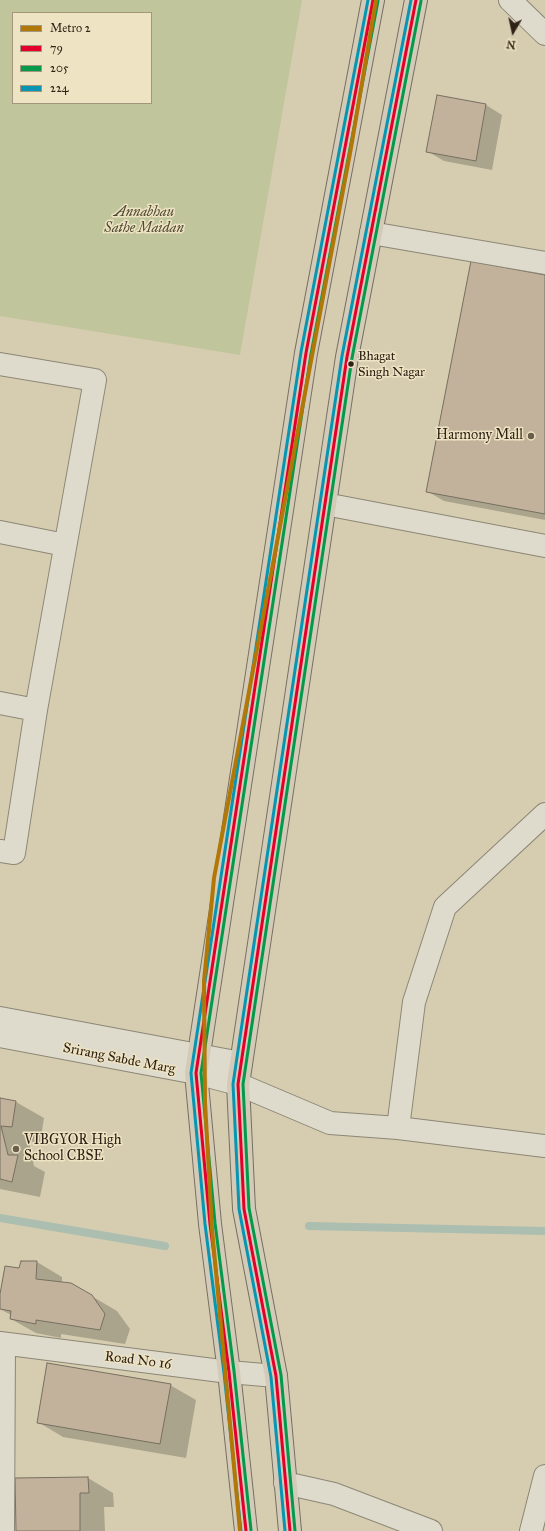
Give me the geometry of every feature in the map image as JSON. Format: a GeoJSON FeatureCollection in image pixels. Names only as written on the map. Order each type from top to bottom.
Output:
{"type":"FeatureCollection","features":[{"type":"Feature","properties":{"kind":"main road"},"geometry":{"type":"LineString","coordinates":[[246,1531],[229,1372],[210,1224],[198,1064],[306,353],[373,0]]}},
{"type":"Feature","properties":{"kind":"main road"},"geometry":{"type":"LineString","coordinates":[[290,1531],[276,1376],[244,1209],[240,1074],[347,357],[416,0]]}},
{"type":"Feature","properties":{"kind":"street"},"geometry":{"type":"LineString","coordinates":[[510,0],[545,34]]}},
{"type":"Feature","properties":{"kind":"street"},"geometry":{"type":"LineString","coordinates":[[371,233],[545,263]]}},
{"type":"Feature","properties":{"kind":"street"},"geometry":{"type":"LineString","coordinates":[[0,364],[96,380],[36,710],[14,853],[0,851]]}},
{"type":"Feature","properties":{"kind":"street"},"geometry":{"type":"LineString","coordinates":[[324,504],[545,546]]}},
{"type":"Feature","properties":{"kind":"street"},"geometry":{"type":"LineString","coordinates":[[0,532],[66,545]]}},
{"type":"Feature","properties":{"kind":"street"},"geometry":{"type":"LineString","coordinates":[[0,703],[36,710]]}},
{"type":"Feature","properties":{"kind":"street"},"geometry":{"type":"LineString","coordinates":[[398,1128],[414,1002],[444,907],[545,814]]}},
{"type":"Feature","properties":{"kind":"street"},"geometry":{"type":"LineString","coordinates":[[0,1018],[45,1035],[198,1064],[240,1074],[330,1123],[398,1128],[545,1146]]}},
{"type":"Feature","properties":{"kind":"street","name":"Srirang Sabde Marg"},"geometry":{"type":"LineString","coordinates":[[0,1036],[45,1035]]}},
{"type":"Feature","properties":{"kind":"street"},"geometry":{"type":"LineString","coordinates":[[2,1344],[4,1531]]}},
{"type":"Feature","properties":{"kind":"street","name":"Road No 16"},"geometry":{"type":"LineString","coordinates":[[2,1344],[229,1372],[276,1376]]}},
{"type":"Feature","properties":{"kind":"street"},"geometry":{"type":"LineString","coordinates":[[531,1531],[545,1476]]}},
{"type":"Feature","properties":{"kind":"street"},"geometry":{"type":"LineString","coordinates":[[285,1483],[334,1494],[431,1531]]}},
{"type":"Feature","properties":{"kind":"green space","name":"Annabhau Sathe Maidan"},"geometry":{"type":"Polygon","coordinates":[[[0,0],[302,0],[240,355],[0,316],[0,0]]]}},
{"type":"Feature","properties":{"kind":"building"},"geometry":{"type":"Polygon","coordinates":[[[437,95],[486,104],[476,161],[426,152],[437,95]]]}},
{"type":"Feature","properties":{"kind":"building"},"geometry":{"type":"Polygon","coordinates":[[[471,261],[545,275],[545,514],[426,492],[471,261]]]}},
{"type":"Feature","properties":{"kind":"building"},"geometry":{"type":"Polygon","coordinates":[[[0,1098],[16,1101],[12,1127],[1,1126],[8,1155],[18,1155],[12,1182],[0,1179],[0,1098]]]}},
{"type":"Feature","properties":{"kind":"building"},"geometry":{"type":"Polygon","coordinates":[[[21,1261],[37,1261],[36,1279],[71,1283],[92,1295],[105,1314],[100,1330],[36,1320],[36,1324],[10,1319],[11,1311],[0,1309],[0,1294],[5,1266],[19,1268],[21,1261]]]}},
{"type":"Feature","properties":{"kind":"building"},"geometry":{"type":"Polygon","coordinates":[[[47,1363],[171,1384],[160,1444],[37,1423],[47,1363]]]}},
{"type":"Feature","properties":{"kind":"building"},"geometry":{"type":"Polygon","coordinates":[[[88,1477],[89,1493],[80,1493],[80,1531],[16,1531],[15,1478],[88,1477]]]}},
{"type":"Feature","properties":{"kind":"waterway"},"geometry":{"type":"LineString","coordinates":[[0,1218],[165,1246]]}},
{"type":"Feature","properties":{"kind":"waterway"},"geometry":{"type":"LineString","coordinates":[[309,1226],[545,1231]]}},
{"type":"Feature","properties":{"kind":"metro line","name":"2"},"geometry":{"type":"LineString","coordinates":[[240,1531],[212,1229],[205,1102],[204,981],[214,878],[351,148],[376,0]]}},
{"type":"Feature","properties":{"kind":"transit line","name":"224"},"geometry":{"type":"LineString","coordinates":[[241,1531],[224,1373],[205,1224],[191,1073],[301,352],[368,0]]}},
{"type":"Feature","properties":{"kind":"transit line","name":"79"},"geometry":{"type":"LineString","coordinates":[[246,1531],[229,1372],[210,1224],[196,1073],[306,353],[373,0]]}},
{"type":"Feature","properties":{"kind":"transit line","name":"224"},"geometry":{"type":"LineString","coordinates":[[285,1531],[271,1377],[239,1209],[233,1084],[342,356],[411,0]]}},
{"type":"Feature","properties":{"kind":"transit line","name":"79"},"geometry":{"type":"LineString","coordinates":[[290,1531],[276,1376],[244,1209],[238,1084],[347,357],[416,0]]}},
{"type":"Feature","properties":{"kind":"transit line","name":"205"},"geometry":{"type":"LineString","coordinates":[[251,1530],[234,1371],[215,1223],[201,1073],[311,354],[378,1]]}},
{"type":"Feature","properties":{"kind":"transit line","name":"205"},"geometry":{"type":"LineString","coordinates":[[295,1531],[281,1375],[249,1208],[243,1084],[352,358],[421,1]]}},
{"type":"Feature","properties":{"kind":"place","name":"Bhagat Singh Nagar"},"geometry":{"type":"Point","coordinates":[351,364]}},
{"type":"Feature","properties":{"kind":"place","name":"Harmony Mall"},"geometry":{"type":"Point","coordinates":[531,436]}},
{"type":"Feature","properties":{"kind":"place","name":"VIBGYOR High School CBSE"},"geometry":{"type":"Point","coordinates":[16,1149]}}]}
